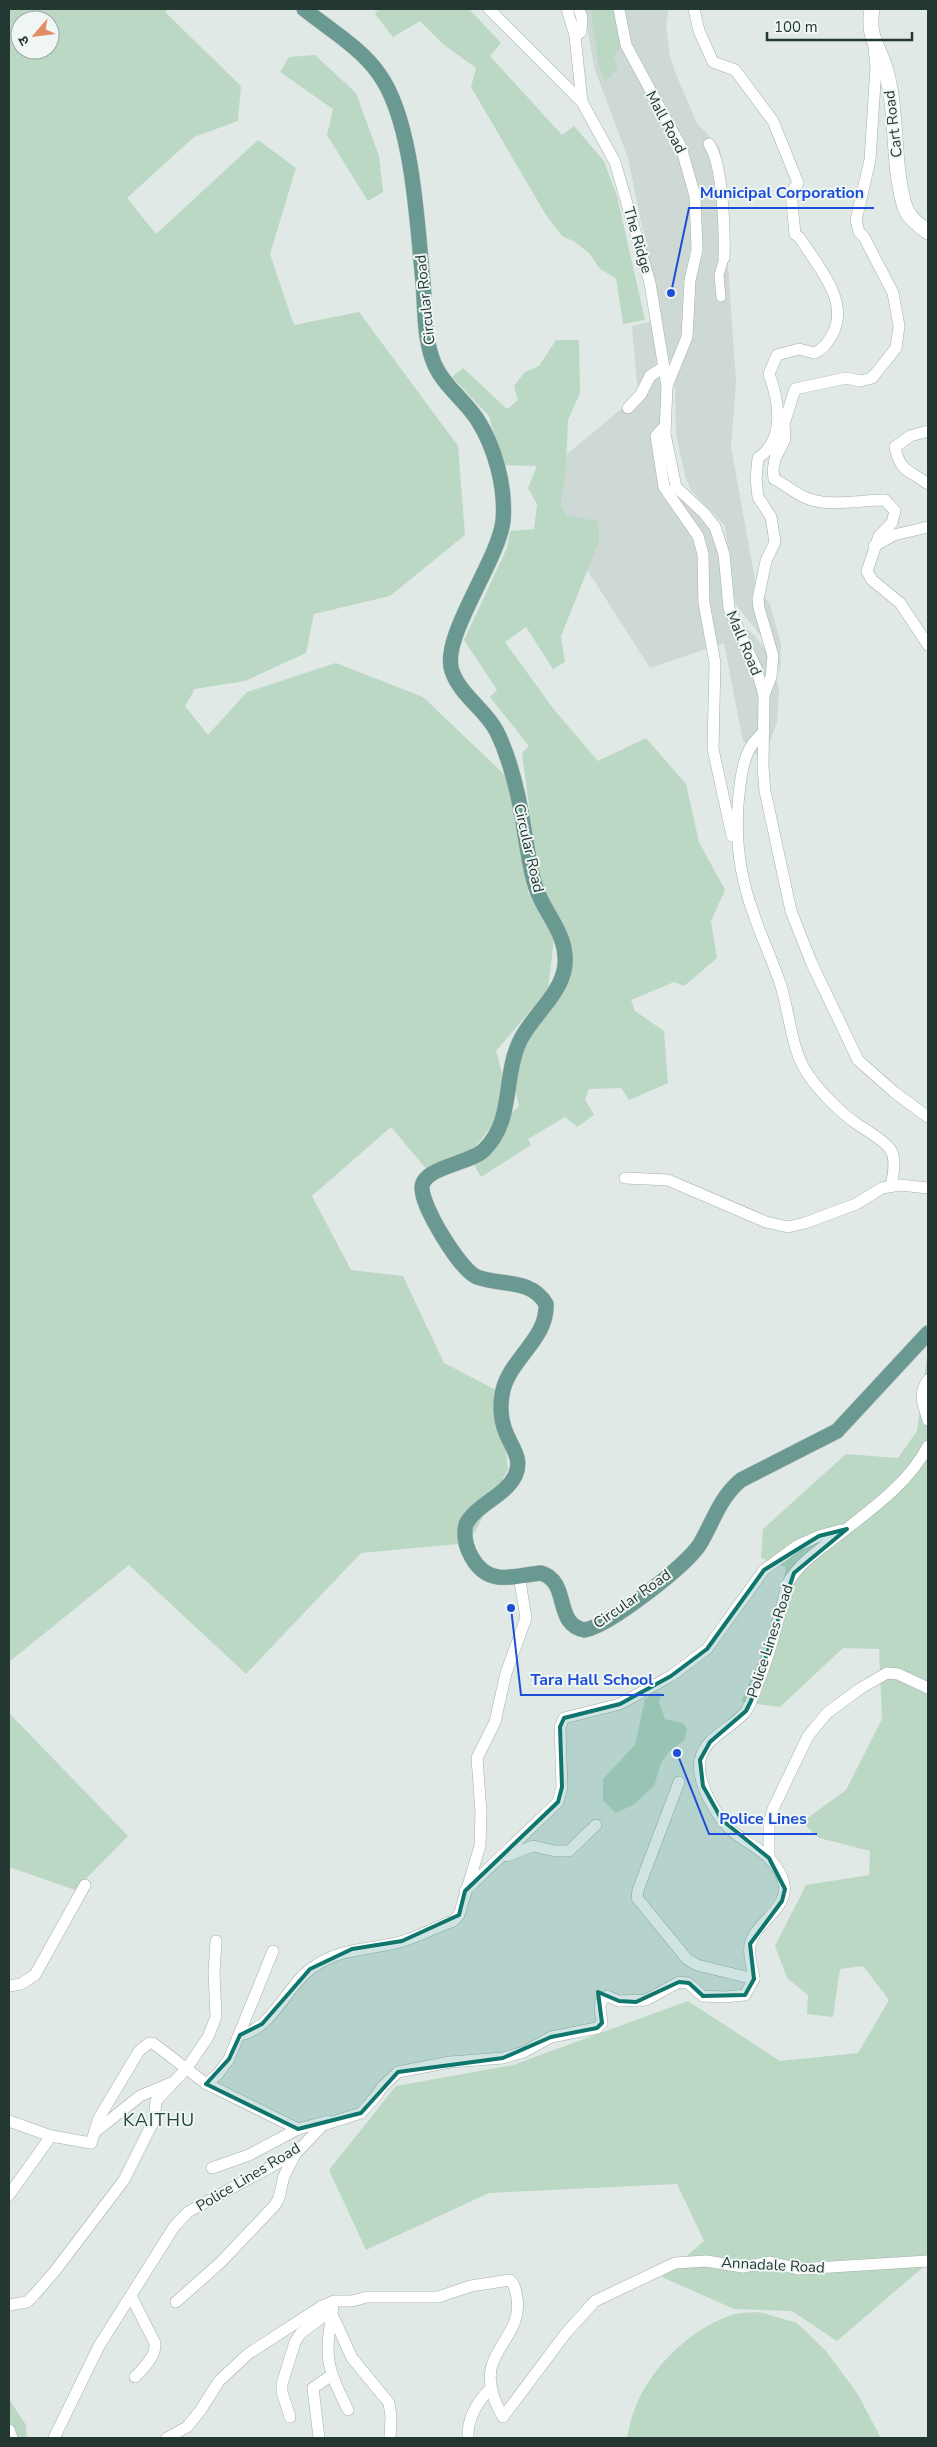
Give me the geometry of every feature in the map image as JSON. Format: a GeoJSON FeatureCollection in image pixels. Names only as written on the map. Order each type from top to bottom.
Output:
{"type":"FeatureCollection","features":[{"type":"Feature","properties":{"kind":"main road","name":"Circular Road"},"geometry":{"type":"LineString","coordinates":[[304,9],[371,64],[382,78],[390,93],[406,139],[432,360],[458,398],[476,418],[491,449],[502,484],[503,520],[498,543],[455,637],[449,660],[457,681],[496,729],[509,764],[522,816],[536,890],[560,930],[566,962],[563,974],[555,990],[520,1039],[510,1069],[508,1102],[498,1131],[485,1149],[466,1161],[428,1174],[422,1186],[424,1202],[466,1269],[476,1277],[522,1285],[534,1291],[546,1304],[545,1323],[508,1377],[502,1395],[501,1416],[518,1460],[514,1477],[468,1519],[465,1528],[469,1551],[477,1565],[489,1574],[498,1577],[541,1573],[553,1578],[558,1587],[567,1618],[575,1627],[584,1630],[598,1625],[670,1574],[690,1557],[699,1545],[724,1497],[732,1487],[741,1480],[836,1431],[928,1333]]}},
{"type":"Feature","properties":{"kind":"main road","name":"Cart Road"},"geometry":{"type":"LineString","coordinates":[[872,9],[870,22],[874,44],[886,69],[894,113],[904,205],[913,221],[928,232]]}},
{"type":"Feature","properties":{"kind":"street","name":"The Ridge"},"geometry":{"type":"LineString","coordinates":[[567,9],[575,36],[582,102]]}},
{"type":"Feature","properties":{"kind":"street"},"geometry":{"type":"LineString","coordinates":[[575,36],[581,32],[582,18],[579,9]]}},
{"type":"Feature","properties":{"kind":"street","name":"Mall Road"},"geometry":{"type":"LineString","coordinates":[[620,9],[626,45],[681,147],[695,196],[697,250],[690,280],[687,337],[667,386],[665,426],[668,456],[676,487],[715,527],[721,543],[727,579],[729,608],[756,668],[764,695],[762,767],[768,813],[791,911],[805,949],[858,1060],[894,1092],[928,1117]]}},
{"type":"Feature","properties":{"kind":"street"},"geometry":{"type":"LineString","coordinates":[[694,9],[699,32],[714,62],[735,70],[773,121],[798,183],[791,193],[795,234],[800,238],[836,297],[839,312],[834,330],[823,348],[814,354],[799,349],[777,356],[769,374],[777,399],[778,426],[764,454],[758,458],[756,479],[758,498],[770,517],[775,542],[766,561],[758,599],[758,608],[773,656],[771,677],[764,695]]}},
{"type":"Feature","properties":{"kind":"street","name":"The Ridge"},"geometry":{"type":"LineString","coordinates":[[491,10],[582,102],[615,162],[650,283],[667,386]]}},
{"type":"Feature","properties":{"kind":"street"},"geometry":{"type":"LineString","coordinates":[[874,44],[876,67],[870,160],[856,220],[859,232],[864,237],[893,293],[899,326],[896,348],[872,378],[860,381],[846,378],[795,388],[784,424],[785,440],[777,455],[773,470],[774,479],[803,497],[835,503],[857,500],[885,500],[895,511],[892,523],[878,536],[867,571],[869,576],[900,603],[928,645]]}},
{"type":"Feature","properties":{"kind":"street"},"geometry":{"type":"LineString","coordinates":[[709,144],[714,150],[718,170],[724,258],[719,275],[721,297]]}},
{"type":"Feature","properties":{"kind":"street"},"geometry":{"type":"LineString","coordinates":[[628,408],[641,394],[650,376],[664,367]]}},
{"type":"Feature","properties":{"kind":"street"},"geometry":{"type":"LineString","coordinates":[[665,426],[656,436],[661,478],[669,496],[698,536],[703,554],[704,603],[715,663],[713,749],[731,833],[739,854],[752,911],[774,964],[790,1016],[798,1056],[809,1076],[825,1094],[855,1123],[890,1149],[893,1159],[891,1186]]}},
{"type":"Feature","properties":{"kind":"street"},"geometry":{"type":"LineString","coordinates":[[928,431],[910,436],[895,447],[898,461],[906,471],[928,484]]}},
{"type":"Feature","properties":{"kind":"street"},"geometry":{"type":"LineString","coordinates":[[775,435],[777,455]]}},
{"type":"Feature","properties":{"kind":"street"},"geometry":{"type":"LineString","coordinates":[[874,546],[894,536],[928,527]]}},
{"type":"Feature","properties":{"kind":"street"},"geometry":{"type":"LineString","coordinates":[[739,854],[736,810],[742,776],[748,750],[754,740],[764,732]]}},
{"type":"Feature","properties":{"kind":"street"},"geometry":{"type":"LineString","coordinates":[[625,1178],[668,1180],[766,1222],[788,1227],[823,1217],[856,1204],[875,1191],[891,1186],[928,1188]]}},
{"type":"Feature","properties":{"kind":"street"},"geometry":{"type":"LineString","coordinates":[[928,1380],[921,1392],[921,1398],[928,1420]]}},
{"type":"Feature","properties":{"kind":"street","name":"Police Lines Road"},"geometry":{"type":"LineString","coordinates":[[54,2438],[99,2346],[174,2227],[188,2212],[296,2152],[323,2125],[361,2113],[382,2087],[398,2072],[450,2062],[503,2058],[524,2052],[551,2037],[597,2028],[602,2023],[599,2004],[605,1997],[619,2001],[646,2000],[679,1982],[688,1983],[703,1996],[743,1996],[754,1979],[750,1958],[750,1944],[782,1901],[785,1889],[780,1873],[769,1858],[722,1820],[703,1786],[700,1760],[710,1742],[734,1722],[748,1706],[767,1661],[787,1584],[794,1573],[808,1558],[895,1490],[928,1446]]}},
{"type":"Feature","properties":{"kind":"street"},"geometry":{"type":"LineString","coordinates":[[465,1892],[558,1802],[562,1787],[560,1727],[564,1718],[620,1704],[671,1676],[707,1649],[764,1570],[797,1546],[819,1536],[847,1529]]}},
{"type":"Feature","properties":{"kind":"street"},"geometry":{"type":"LineString","coordinates":[[240,2035],[247,2034],[262,2024],[310,1969],[325,1960],[352,1949],[402,1941],[453,1921],[459,1914],[480,1846],[481,1831],[477,1758],[495,1722],[504,1681],[526,1618],[520,1575]]}},
{"type":"Feature","properties":{"kind":"street"},"geometry":{"type":"LineString","coordinates":[[769,1858],[769,1824],[773,1809],[808,1736],[827,1714],[861,1688],[887,1673],[898,1674],[928,1688]]}},
{"type":"Feature","properties":{"kind":"street"},"geometry":{"type":"LineString","coordinates":[[679,1782],[638,1890],[637,1898],[687,1959],[697,1964],[754,1979]]}},
{"type":"Feature","properties":{"kind":"street"},"geometry":{"type":"LineString","coordinates":[[500,1859],[533,1846],[555,1851],[569,1850],[596,1825]]}},
{"type":"Feature","properties":{"kind":"street"},"geometry":{"type":"LineString","coordinates":[[9,1986],[21,1984],[35,1974],[85,1885]]}},
{"type":"Feature","properties":{"kind":"street"},"geometry":{"type":"LineString","coordinates":[[9,2305],[27,2302],[34,2295],[55,2271],[124,2180],[154,2120],[156,2101],[187,2068],[208,2037],[216,2017],[214,1972],[216,1941]]}},
{"type":"Feature","properties":{"kind":"street"},"geometry":{"type":"LineString","coordinates":[[206,2084],[218,2074],[229,2059],[273,1951]]}},
{"type":"Feature","properties":{"kind":"street"},"geometry":{"type":"LineString","coordinates":[[9,2121],[51,2136],[67,2137],[89,2144],[99,2118],[144,2045],[153,2043],[206,2084],[298,2129]]}},
{"type":"Feature","properties":{"kind":"street"},"geometry":{"type":"LineString","coordinates":[[95,2132],[140,2096],[174,2081]]}},
{"type":"Feature","properties":{"kind":"street"},"geometry":{"type":"LineString","coordinates":[[212,2168],[249,2155],[298,2129],[318,2122],[337,2120]]}},
{"type":"Feature","properties":{"kind":"street"},"geometry":{"type":"LineString","coordinates":[[9,2195],[51,2136]]}},
{"type":"Feature","properties":{"kind":"street"},"geometry":{"type":"LineString","coordinates":[[176,2302],[221,2262],[275,2204],[279,2198],[284,2176],[296,2152]]}},
{"type":"Feature","properties":{"kind":"street","name":"Annadale Road"},"geometry":{"type":"LineString","coordinates":[[491,2388],[503,2417],[566,2332],[595,2301],[675,2263],[706,2261],[743,2267],[770,2262],[798,2269],[928,2261]]}},
{"type":"Feature","properties":{"kind":"street"},"geometry":{"type":"LineString","coordinates":[[167,2438],[187,2427],[200,2411],[219,2381],[248,2354],[310,2313],[333,2308],[368,2296],[438,2297],[464,2288],[510,2280],[515,2289],[518,2311],[510,2334],[493,2361],[490,2370],[491,2388],[481,2398],[472,2413],[468,2427],[468,2438]]}},
{"type":"Feature","properties":{"kind":"street"},"geometry":{"type":"LineString","coordinates":[[131,2296],[155,2348],[153,2356],[135,2377]]}},
{"type":"Feature","properties":{"kind":"street"},"geometry":{"type":"LineString","coordinates":[[333,2308],[326,2352],[332,2375],[348,2410]]}},
{"type":"Feature","properties":{"kind":"street"},"geometry":{"type":"LineString","coordinates":[[290,2417],[282,2392],[282,2384],[295,2342],[301,2332],[333,2308]]}},
{"type":"Feature","properties":{"kind":"street"},"geometry":{"type":"LineString","coordinates":[[333,2308],[352,2358],[389,2403],[391,2416],[390,2438]]}},
{"type":"Feature","properties":{"kind":"street"},"geometry":{"type":"LineString","coordinates":[[319,2438],[313,2388],[332,2375]]}},
{"type":"Feature","properties":{"kind":"street"},"geometry":{"type":"LineString","coordinates":[[9,2430],[12,2438]]}},
{"type":"Feature","properties":{"kind":"highlighted area"},"geometry":{"type":"Polygon","coordinates":[[[847,1529],[794,1573],[746,1711],[710,1742],[700,1760],[703,1786],[722,1820],[769,1858],[785,1889],[782,1901],[750,1944],[754,1979],[745,1995],[703,1996],[689,1983],[679,1982],[636,2002],[619,2001],[598,1992],[602,2023],[597,2028],[551,2037],[503,2058],[398,2072],[361,2113],[298,2129],[206,2084],[229,2059],[240,2035],[262,2024],[310,1969],[352,1949],[402,1941],[459,1915],[465,1891],[558,1802],[562,1787],[560,1727],[564,1718],[620,1704],[671,1676],[707,1649],[764,1570],[819,1536],[847,1529]]]}},
{"type":"Feature","properties":{"kind":"shaded area"},"geometry":{"type":"Polygon","coordinates":[[[584,9],[669,9],[666,24],[670,56],[677,77],[697,123],[720,148],[736,382],[731,447],[756,585],[770,604],[781,645],[780,674],[775,654],[735,603],[725,526],[691,490],[685,476],[676,433],[675,388],[628,158],[594,67],[584,9]]]}},
{"type":"Feature","properties":{"kind":"shaded area"},"geometry":{"type":"Polygon","coordinates":[[[653,321],[663,392],[666,435],[682,493],[712,527],[729,613],[755,636],[772,658],[779,690],[777,722],[763,761],[743,741],[724,643],[650,668],[586,568],[599,541],[568,516],[561,505],[567,454],[638,395],[632,326],[653,321]]]}},
{"type":"Feature","properties":{"kind":"green space"},"geometry":{"type":"Polygon","coordinates":[[[9,9],[166,9],[166,13],[241,86],[238,121],[194,137],[127,198],[156,234],[258,140],[296,168],[270,254],[294,325],[359,312],[458,446],[465,535],[390,596],[314,614],[306,653],[245,681],[195,689],[185,706],[208,735],[247,692],[336,663],[423,697],[507,777],[528,892],[554,939],[548,990],[496,1051],[510,1102],[472,1151],[519,1106],[507,1056],[559,990],[567,941],[540,889],[522,753],[529,746],[490,697],[497,690],[464,640],[507,548],[510,531],[534,529],[537,504],[528,488],[537,466],[502,465],[489,416],[452,377],[463,368],[507,409],[518,400],[514,386],[525,372],[539,366],[556,340],[579,340],[580,393],[568,420],[566,466],[561,505],[568,516],[598,521],[599,541],[561,636],[565,662],[553,669],[526,627],[505,642],[555,711],[598,761],[646,738],[686,784],[699,842],[725,890],[711,921],[717,958],[684,986],[674,982],[631,1000],[635,1011],[664,1031],[668,1083],[629,1100],[621,1088],[589,1089],[585,1099],[594,1115],[577,1127],[565,1117],[528,1139],[531,1145],[481,1177],[469,1155],[428,1171],[391,1127],[312,1196],[351,1270],[403,1276],[444,1363],[500,1392],[508,1469],[469,1543],[361,1553],[246,1674],[129,1565],[9,1662],[9,9]]]}},
{"type":"Feature","properties":{"kind":"green space"},"geometry":{"type":"Polygon","coordinates":[[[379,9],[469,9],[501,43],[490,56],[562,135],[574,126],[604,161],[617,196],[645,320],[623,324],[616,278],[600,269],[589,253],[575,242],[562,236],[546,215],[471,87],[476,68],[444,45],[420,21],[393,37],[375,14],[379,9]]]}},
{"type":"Feature","properties":{"kind":"green space"},"geometry":{"type":"Polygon","coordinates":[[[591,9],[616,9],[621,46],[614,57],[618,69],[605,82],[598,62],[591,9]]]}},
{"type":"Feature","properties":{"kind":"green space"},"geometry":{"type":"Polygon","coordinates":[[[315,55],[356,93],[379,156],[383,192],[368,201],[327,135],[333,109],[280,72],[289,57],[315,55]]]}},
{"type":"Feature","properties":{"kind":"green space"},"geometry":{"type":"Polygon","coordinates":[[[928,1349],[928,2263],[837,2341],[792,2311],[734,2309],[662,2277],[704,2241],[677,2184],[489,2193],[366,2250],[329,2170],[396,2086],[513,2065],[688,2001],[780,2061],[858,2053],[889,2000],[863,1966],[840,1969],[833,2017],[807,2014],[808,1995],[787,1978],[775,1946],[806,1885],[869,1875],[870,1851],[819,1838],[802,1822],[846,1790],[882,1719],[879,1649],[843,1648],[780,1707],[741,1702],[777,1618],[786,1567],[761,1558],[763,1529],[846,1454],[898,1458],[917,1431],[928,1349]]]}},
{"type":"Feature","properties":{"kind":"green space"},"geometry":{"type":"Polygon","coordinates":[[[656,1692],[661,1693],[659,1702],[665,1719],[683,1723],[687,1729],[685,1739],[668,1753],[661,1763],[654,1786],[633,1805],[616,1813],[603,1800],[603,1779],[635,1745],[645,1699],[656,1692]]]}},
{"type":"Feature","properties":{"kind":"green space"},"geometry":{"type":"Polygon","coordinates":[[[9,1713],[128,1836],[75,1890],[9,1867],[9,1713]]]}},
{"type":"Feature","properties":{"kind":"green space"},"geometry":{"type":"Polygon","coordinates":[[[759,2312],[797,2323],[826,2351],[857,2393],[881,2438],[627,2438],[630,2423],[642,2393],[651,2378],[674,2351],[716,2321],[735,2314],[759,2312]]]}},
{"type":"Feature","properties":{"kind":"green space"},"geometry":{"type":"Polygon","coordinates":[[[9,2399],[26,2425],[27,2438],[9,2438],[9,2399]]]}},
{"type":"Feature","properties":{"kind":"place","name":"Municipal Corporation"},"geometry":{"type":"Point","coordinates":[671,293]}},
{"type":"Feature","properties":{"kind":"place","name":"Tara Hall School"},"geometry":{"type":"Point","coordinates":[511,1608]}},
{"type":"Feature","properties":{"kind":"place","name":"Police Lines"},"geometry":{"type":"Point","coordinates":[677,1753]}},
{"type":"Feature","properties":{"kind":"district","name":"KAITHU"},"geometry":{"type":"Point","coordinates":[159,2120]}}]}
